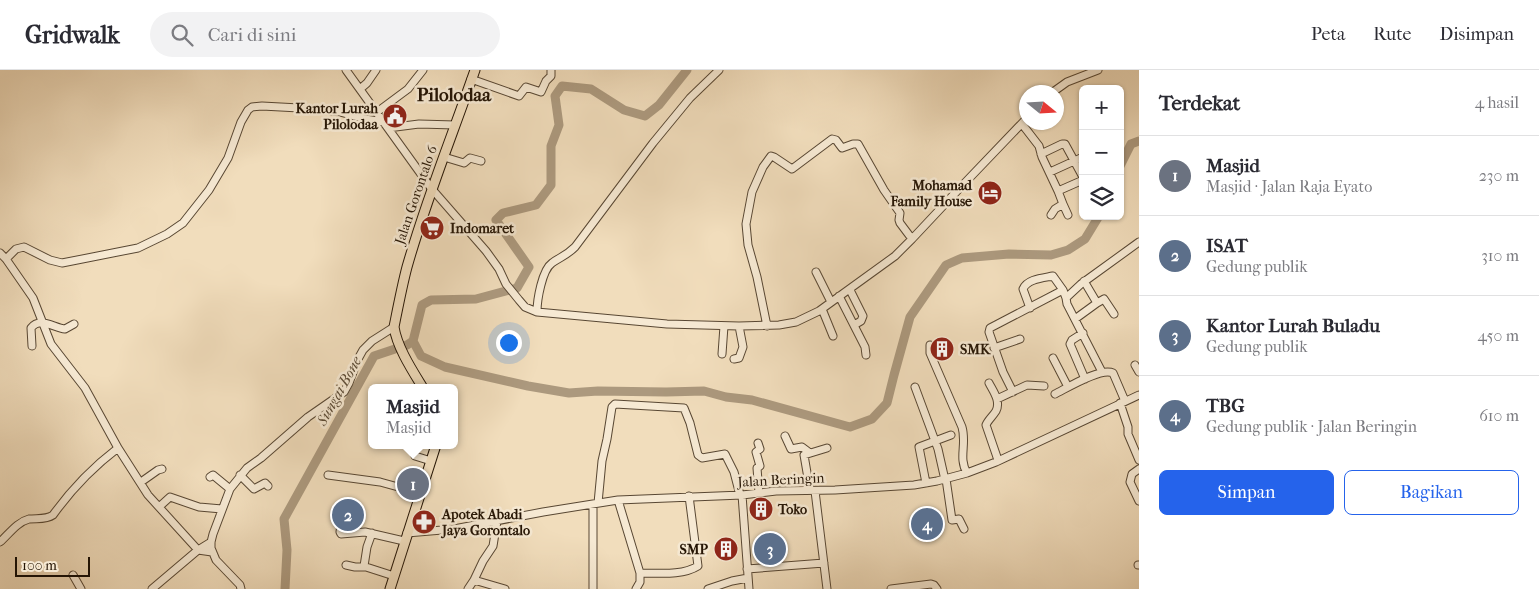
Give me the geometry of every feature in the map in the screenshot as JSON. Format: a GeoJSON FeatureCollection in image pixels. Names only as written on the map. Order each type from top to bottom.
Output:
{"type":"FeatureCollection","features":[{"type":"Feature","properties":{"kind":"main road","name":"Jalan Gorontalo 6"},"geometry":{"type":"LineString","coordinates":[[395,329],[406,269],[431,188],[444,157],[472,73]]}},
{"type":"Feature","properties":{"kind":"main road"},"geometry":{"type":"LineString","coordinates":[[395,329],[407,360],[421,384]]}},
{"type":"Feature","properties":{"kind":"main road"},"geometry":{"type":"LineString","coordinates":[[390,589],[435,449]]}},
{"type":"Feature","properties":{"kind":"street"},"geometry":{"type":"LineString","coordinates":[[346,70],[431,188],[486,251],[499,269],[506,284],[525,308],[537,312],[667,324],[767,326],[796,322],[808,317],[850,290],[895,256],[1019,127]]}},
{"type":"Feature","properties":{"kind":"street"},"geometry":{"type":"LineString","coordinates":[[360,89],[376,70]]}},
{"type":"Feature","properties":{"kind":"street"},"geometry":{"type":"LineString","coordinates":[[377,112],[408,89],[422,70]]}},
{"type":"Feature","properties":{"kind":"street"},"geometry":{"type":"LineString","coordinates":[[472,73],[519,96],[526,87],[541,92],[546,81],[551,76],[551,70]]}},
{"type":"Feature","properties":{"kind":"street"},"geometry":{"type":"LineString","coordinates":[[537,312],[546,269],[575,247],[653,143],[690,98],[719,70]]}},
{"type":"Feature","properties":{"kind":"street"},"geometry":{"type":"LineString","coordinates":[[1063,85],[1098,70]]}},
{"type":"Feature","properties":{"kind":"street"},"geometry":{"type":"LineString","coordinates":[[6,259],[16,249],[24,247],[50,260],[62,263],[138,248],[167,234],[183,223],[209,190],[228,158],[241,122],[252,107],[318,109],[340,112],[386,125],[455,125]]}},
{"type":"Feature","properties":{"kind":"street"},"geometry":{"type":"LineString","coordinates":[[1029,130],[1037,143],[1068,215]]}},
{"type":"Feature","properties":{"kind":"street"},"geometry":{"type":"LineString","coordinates":[[767,326],[748,245],[746,224],[752,192],[771,156],[792,169],[832,139],[836,140],[842,148],[858,144],[884,190],[900,213],[900,223],[912,239]]}},
{"type":"Feature","properties":{"kind":"street"},"geometry":{"type":"LineString","coordinates":[[1041,154],[1064,144],[1081,175]]}},
{"type":"Feature","properties":{"kind":"street"},"geometry":{"type":"LineString","coordinates":[[444,157],[464,163],[470,158],[481,161]]}},
{"type":"Feature","properties":{"kind":"street"},"geometry":{"type":"LineString","coordinates":[[1050,172],[1079,159]]}},
{"type":"Feature","properties":{"kind":"street"},"geometry":{"type":"LineString","coordinates":[[1058,191],[1079,181]]}},
{"type":"Feature","properties":{"kind":"street"},"geometry":{"type":"LineString","coordinates":[[1051,215],[1055,209],[1063,204]]}},
{"type":"Feature","properties":{"kind":"street"},"geometry":{"type":"LineString","coordinates":[[1066,298],[1084,281],[1139,242]]}},
{"type":"Feature","properties":{"kind":"street"},"geometry":{"type":"LineString","coordinates":[[0,253],[33,298],[51,344],[85,388],[118,448],[140,482],[159,507],[198,550],[212,552]]}},
{"type":"Feature","properties":{"kind":"street"},"geometry":{"type":"LineString","coordinates":[[816,272],[831,302]]}},
{"type":"Feature","properties":{"kind":"street"},"geometry":{"type":"LineString","coordinates":[[1030,308],[1023,289],[1024,286],[1028,283],[1053,276],[1063,290],[1067,304],[1102,372]]}},
{"type":"Feature","properties":{"kind":"street"},"geometry":{"type":"LineString","coordinates":[[1084,281],[1097,303]]}},
{"type":"Feature","properties":{"kind":"street"},"geometry":{"type":"LineString","coordinates":[[850,290],[863,314],[862,321],[854,325]]}},
{"type":"Feature","properties":{"kind":"street"},"geometry":{"type":"LineString","coordinates":[[1013,392],[994,348],[989,332],[990,328],[1063,290]]}},
{"type":"Feature","properties":{"kind":"street"},"geometry":{"type":"LineString","coordinates":[[840,296],[865,346],[866,355]]}},
{"type":"Feature","properties":{"kind":"street"},"geometry":{"type":"LineString","coordinates":[[1076,319],[1104,299],[1114,314]]}},
{"type":"Feature","properties":{"kind":"street"},"geometry":{"type":"LineString","coordinates":[[822,308],[833,336]]}},
{"type":"Feature","properties":{"kind":"street"},"geometry":{"type":"LineString","coordinates":[[32,346],[31,328],[34,324],[42,322],[65,329],[74,324]]}},
{"type":"Feature","properties":{"kind":"street"},"geometry":{"type":"LineString","coordinates":[[722,354],[724,326]]}},
{"type":"Feature","properties":{"kind":"street"},"geometry":{"type":"LineString","coordinates":[[734,359],[740,358],[743,350],[739,326]]}},
{"type":"Feature","properties":{"kind":"street"},"geometry":{"type":"LineString","coordinates":[[241,589],[240,585],[216,560],[210,542],[230,489],[247,468],[308,417],[344,392],[363,350],[372,341],[395,329]]}},
{"type":"Feature","properties":{"kind":"street"},"geometry":{"type":"LineString","coordinates":[[1083,333],[1072,340],[1070,344],[1085,379]]}},
{"type":"Feature","properties":{"kind":"street"},"geometry":{"type":"LineString","coordinates":[[994,348],[1020,339]]}},
{"type":"Feature","properties":{"kind":"street"},"geometry":{"type":"LineString","coordinates":[[930,346],[930,353],[965,437],[962,462],[967,473]]}},
{"type":"Feature","properties":{"kind":"street"},"geometry":{"type":"LineString","coordinates":[[1054,358],[1068,387]]}},
{"type":"Feature","properties":{"kind":"street"},"geometry":{"type":"LineString","coordinates":[[1135,365],[1139,372]]}},
{"type":"Feature","properties":{"kind":"street"},"geometry":{"type":"LineString","coordinates":[[1055,394],[1102,372],[1108,371],[1113,373],[1123,402],[1128,434],[1139,460]]}},
{"type":"Feature","properties":{"kind":"street"},"geometry":{"type":"LineString","coordinates":[[989,383],[997,399],[996,410],[986,425],[998,460]]}},
{"type":"Feature","properties":{"kind":"street"},"geometry":{"type":"LineString","coordinates":[[997,399],[1026,385],[1044,386]]}},
{"type":"Feature","properties":{"kind":"street"},"geometry":{"type":"LineString","coordinates":[[915,387],[935,440],[946,479],[952,520],[959,519],[964,529]]}},
{"type":"Feature","properties":{"kind":"street","name":"Jalan Beringin"},"geometry":{"type":"LineString","coordinates":[[343,508],[341,534],[356,532],[406,537],[618,500],[835,490],[926,483],[967,473],[1139,395]]}},
{"type":"Feature","properties":{"kind":"street"},"geometry":{"type":"LineString","coordinates":[[593,589],[596,503],[611,408],[615,404],[684,408],[698,455],[702,458],[725,454],[734,472],[741,495],[749,589]]}},
{"type":"Feature","properties":{"kind":"street"},"geometry":{"type":"LineString","coordinates":[[926,483],[919,447],[951,435]]}},
{"type":"Feature","properties":{"kind":"street"},"geometry":{"type":"LineString","coordinates":[[784,436],[791,449],[802,447],[810,453]]}},
{"type":"Feature","properties":{"kind":"street"},"geometry":{"type":"LineString","coordinates":[[758,443],[760,449],[756,452],[760,466],[757,468],[760,493]]}},
{"type":"Feature","properties":{"kind":"street"},"geometry":{"type":"LineString","coordinates":[[0,542],[21,522],[49,518],[53,515],[84,478],[118,448]]}},
{"type":"Feature","properties":{"kind":"street"},"geometry":{"type":"LineString","coordinates":[[827,448],[804,455],[812,490],[827,589]]}},
{"type":"Feature","properties":{"kind":"street"},"geometry":{"type":"LineString","coordinates":[[415,456],[431,461]]}},
{"type":"Feature","properties":{"kind":"street"},"geometry":{"type":"LineString","coordinates":[[140,482],[162,469]]}},
{"type":"Feature","properties":{"kind":"street"},"geometry":{"type":"LineString","coordinates":[[1139,469],[1132,474],[1130,482],[1139,501]]}},
{"type":"Feature","properties":{"kind":"street"},"geometry":{"type":"LineString","coordinates":[[210,477],[213,475],[230,489]]}},
{"type":"Feature","properties":{"kind":"street"},"geometry":{"type":"LineString","coordinates":[[240,475],[254,489],[265,483],[268,486]]}},
{"type":"Feature","properties":{"kind":"street"},"geometry":{"type":"LineString","coordinates":[[328,475],[380,482],[420,493]]}},
{"type":"Feature","properties":{"kind":"street"},"geometry":{"type":"LineString","coordinates":[[640,574],[666,574],[689,570],[698,566],[689,496]]}},
{"type":"Feature","properties":{"kind":"street"},"geometry":{"type":"LineString","coordinates":[[159,507],[170,497],[199,507],[222,509]]}},
{"type":"Feature","properties":{"kind":"street"},"geometry":{"type":"LineString","coordinates":[[618,500],[640,574],[640,582],[636,589]]}},
{"type":"Feature","properties":{"kind":"street"},"geometry":{"type":"LineString","coordinates":[[468,589],[493,546],[497,521]]}},
{"type":"Feature","properties":{"kind":"street"},"geometry":{"type":"LineString","coordinates":[[364,566],[367,547],[372,533]]}},
{"type":"Feature","properties":{"kind":"street"},"geometry":{"type":"LineString","coordinates":[[152,589],[210,542]]}},
{"type":"Feature","properties":{"kind":"street"},"geometry":{"type":"LineString","coordinates":[[748,569],[824,563]]}},
{"type":"Feature","properties":{"kind":"street"},"geometry":{"type":"LineString","coordinates":[[346,565],[364,566],[394,576]]}},
{"type":"Feature","properties":{"kind":"street"},"geometry":{"type":"LineString","coordinates":[[73,574],[78,588]]}},
{"type":"Feature","properties":{"kind":"street"},"geometry":{"type":"LineString","coordinates":[[708,589],[748,578]]}},
{"type":"Feature","properties":{"kind":"street"},"geometry":{"type":"LineString","coordinates":[[474,580],[505,589]]}},
{"type":"Feature","properties":{"kind":"street"},"geometry":{"type":"LineString","coordinates":[[891,589],[934,585],[936,589]]}},
{"type":"Feature","properties":{"kind":"waterway","name":"Sungai Bone"},"geometry":{"type":"LineString","coordinates":[[285,589],[287,550],[284,519],[374,356],[407,345],[413,341],[422,305],[431,300],[476,299],[517,288],[529,267],[496,220],[503,213],[536,205],[551,185],[551,146],[559,125],[555,96],[562,86],[591,89],[624,110],[645,116],[659,105],[687,70]]}},
{"type":"Feature","properties":{"kind":"waterway"},"geometry":{"type":"LineString","coordinates":[[1124,158],[1131,144],[1139,141]]}},
{"type":"Feature","properties":{"kind":"waterway"},"geometry":{"type":"LineString","coordinates":[[413,341],[421,356],[445,367],[528,386],[569,393],[598,391],[704,391],[726,397],[752,400],[850,427],[872,419],[887,403],[910,317],[946,265],[962,258],[1009,254],[1051,255],[1068,250],[1085,239],[1097,220]]}},
{"type":"Feature","properties":{"kind":"place","name":"Kantor Lurah Pilolodaa"},"geometry":{"type":"Point","coordinates":[395,116]}},
{"type":"Feature","properties":{"kind":"place","name":"Mohamad Family House"},"geometry":{"type":"Point","coordinates":[990,193]}},
{"type":"Feature","properties":{"kind":"place","name":"Indomaret"},"geometry":{"type":"Point","coordinates":[432,228]}},
{"type":"Feature","properties":{"kind":"place","name":"SMK"},"geometry":{"type":"Point","coordinates":[942,349]}},
{"type":"Feature","properties":{"kind":"place","name":"Masjid"},"geometry":{"type":"Point","coordinates":[413,484]}},
{"type":"Feature","properties":{"kind":"place","name":"Toko"},"geometry":{"type":"Point","coordinates":[761,509]}},
{"type":"Feature","properties":{"kind":"place","name":"ISAT"},"geometry":{"type":"Point","coordinates":[348,515]}},
{"type":"Feature","properties":{"kind":"place","name":"Apotek Abadi Jaya Gorontalo"},"geometry":{"type":"Point","coordinates":[424,522]}},
{"type":"Feature","properties":{"kind":"place","name":"TBG"},"geometry":{"type":"Point","coordinates":[927,524]}},
{"type":"Feature","properties":{"kind":"place","name":"SMP"},"geometry":{"type":"Point","coordinates":[726,549]}},
{"type":"Feature","properties":{"kind":"place","name":"Kantor Lurah Buladu"},"geometry":{"type":"Point","coordinates":[770,549]}},
{"type":"Feature","properties":{"kind":"district","name":"Pilolodaa"},"geometry":{"type":"Point","coordinates":[454,95]}}]}
